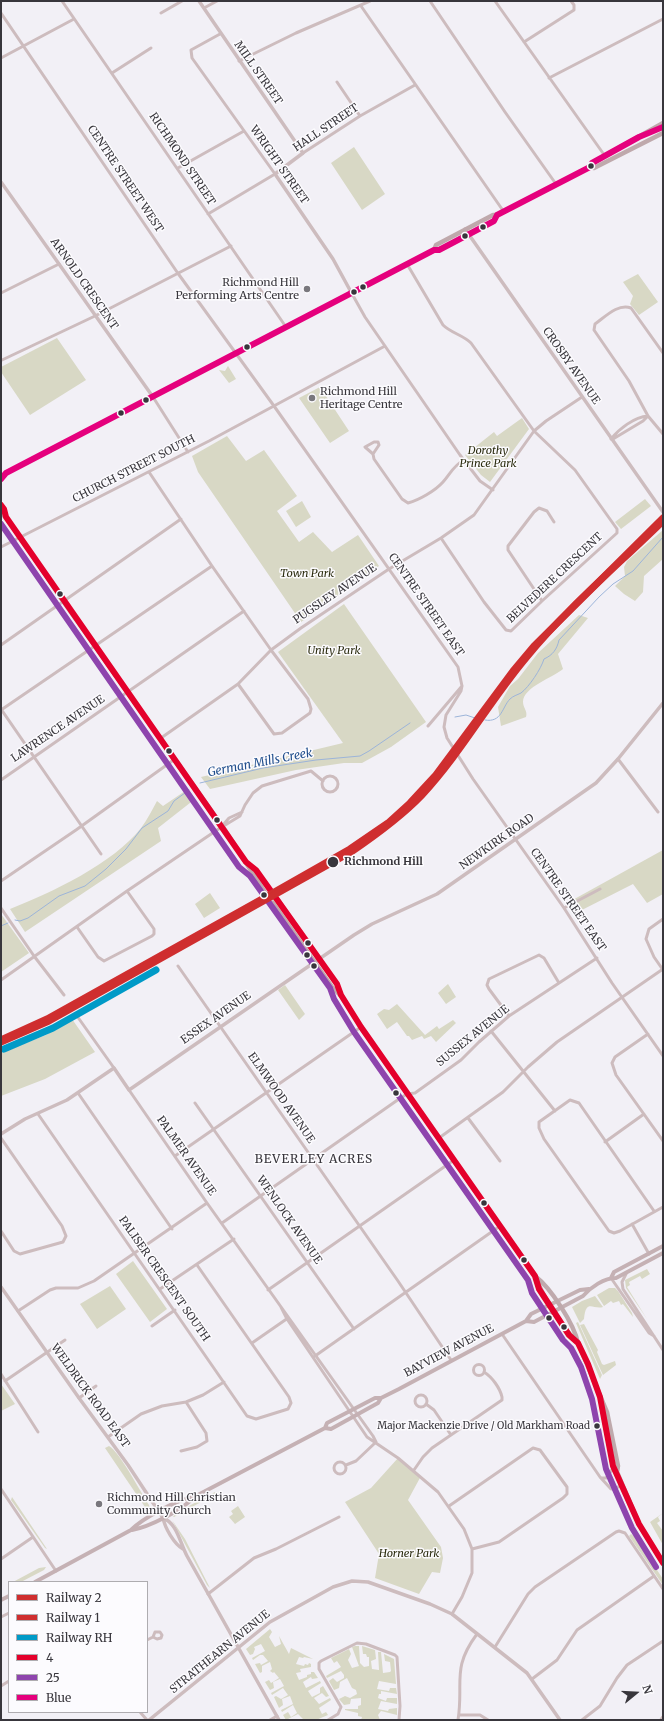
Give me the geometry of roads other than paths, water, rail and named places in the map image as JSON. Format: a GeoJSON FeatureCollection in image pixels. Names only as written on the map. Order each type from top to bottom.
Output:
{"type":"FeatureCollection","features":[{"type":"Feature","properties":{"kind":"main road"},"geometry":{"type":"LineString","coordinates":[[434,250],[436,244],[493,215],[498,215],[504,212],[590,167],[592,163],[663,123]]}},
{"type":"Feature","properties":{"kind":"main road"},"geometry":{"type":"LineString","coordinates":[[590,167],[594,168],[663,133]]}},
{"type":"Feature","properties":{"kind":"main road"},"geometry":{"type":"LineString","coordinates":[[1,479],[4,473],[153,397],[352,292],[434,250],[439,250],[496,220],[498,215]]}},
{"type":"Feature","properties":{"kind":"main road"},"geometry":{"type":"LineString","coordinates":[[1,505],[4,509],[6,517],[63,601],[175,758],[246,862],[252,874],[269,893]]}},
{"type":"Feature","properties":{"kind":"main road"},"geometry":{"type":"LineString","coordinates":[[1,514],[6,517]]}},
{"type":"Feature","properties":{"kind":"main road"},"geometry":{"type":"LineString","coordinates":[[275,902],[316,960],[337,984],[341,995],[361,1027],[535,1276],[544,1283],[576,1332],[578,1343],[607,1412],[618,1466],[616,1469],[622,1486],[639,1524],[663,1562]]}},
{"type":"Feature","properties":{"kind":"main road","name":"BAYVIEW AVENUE"},"geometry":{"type":"LineString","coordinates":[[611,1278],[614,1272],[663,1246]]}},
{"type":"Feature","properties":{"kind":"main road","name":"BAYVIEW AVENUE"},"geometry":{"type":"LineString","coordinates":[[325,1428],[327,1423],[375,1398],[381,1398],[526,1321],[531,1314],[580,1290],[589,1289],[611,1278],[616,1278],[663,1253]]}},
{"type":"Feature","properties":{"kind":"main road"},"geometry":{"type":"LineString","coordinates":[[535,1276],[539,1289],[551,1305],[569,1335],[578,1343]]}},
{"type":"Feature","properties":{"kind":"main road","name":"BAYVIEW AVENUE"},"geometry":{"type":"LineString","coordinates":[[526,1321],[534,1322],[583,1296],[589,1289]]}},
{"type":"Feature","properties":{"kind":"main road","name":"BAYVIEW AVENUE"},"geometry":{"type":"LineString","coordinates":[[37,1581],[131,1530],[139,1522],[185,1498],[194,1497],[325,1428],[330,1428],[358,1414],[378,1403],[381,1398]]}},
{"type":"Feature","properties":{"kind":"main road","name":"BAYVIEW AVENUE"},"geometry":{"type":"LineString","coordinates":[[131,1530],[142,1528],[163,1518],[188,1504],[194,1497]]}},
{"type":"Feature","properties":{"kind":"street","name":"RICHMOND STREET"},"geometry":{"type":"LineString","coordinates":[[62,1],[286,327]]}},
{"type":"Feature","properties":{"kind":"street"},"geometry":{"type":"LineString","coordinates":[[161,13],[182,1]]}},
{"type":"Feature","properties":{"kind":"street","name":"MILL STREET"},"geometry":{"type":"LineString","coordinates":[[199,1],[303,154]]}},
{"type":"Feature","properties":{"kind":"street"},"geometry":{"type":"LineString","coordinates":[[204,8],[217,1]]}},
{"type":"Feature","properties":{"kind":"street"},"geometry":{"type":"LineString","coordinates":[[239,61],[296,33],[370,1]]}},
{"type":"Feature","properties":{"kind":"street"},"geometry":{"type":"LineString","coordinates":[[430,1],[556,184]]}},
{"type":"Feature","properties":{"kind":"street"},"geometry":{"type":"LineString","coordinates":[[495,1],[608,161]]}},
{"type":"Feature","properties":{"kind":"street"},"geometry":{"type":"LineString","coordinates":[[524,42],[574,10],[574,5],[571,1]]}},
{"type":"Feature","properties":{"kind":"street"},"geometry":{"type":"LineString","coordinates":[[361,6],[504,212]]}},
{"type":"Feature","properties":{"kind":"street","name":"CENTRE STREET WEST"},"geometry":{"type":"LineString","coordinates":[[1,13],[177,272],[236,353]]}},
{"type":"Feature","properties":{"kind":"street"},"geometry":{"type":"LineString","coordinates":[[1,58],[74,19]]}},
{"type":"Feature","properties":{"kind":"street"},"geometry":{"type":"LineString","coordinates":[[549,78],[663,19]]}},
{"type":"Feature","properties":{"kind":"street","name":"WRIGHT STREET"},"geometry":{"type":"LineString","coordinates":[[220,34],[191,50],[192,58],[275,174],[333,259],[352,292]]}},
{"type":"Feature","properties":{"kind":"street"},"geometry":{"type":"LineString","coordinates":[[112,73],[151,48]]}},
{"type":"Feature","properties":{"kind":"street"},"geometry":{"type":"LineString","coordinates":[[337,82],[360,116]]}},
{"type":"Feature","properties":{"kind":"street","name":"HALL STREET"},"geometry":{"type":"LineString","coordinates":[[208,214],[275,174],[360,116],[415,85]]}},
{"type":"Feature","properties":{"kind":"street"},"geometry":{"type":"LineString","coordinates":[[178,168],[244,131]]}},
{"type":"Feature","properties":{"kind":"street","name":"ARNOLD CRESCENT"},"geometry":{"type":"LineString","coordinates":[[1,182],[153,397]]}},
{"type":"Feature","properties":{"kind":"street","name":"CROSBY AVENUE"},"geometry":{"type":"LineString","coordinates":[[465,229],[663,512]]}},
{"type":"Feature","properties":{"kind":"street"},"geometry":{"type":"LineString","coordinates":[[2,360],[95,316],[177,272],[231,246]]}},
{"type":"Feature","properties":{"kind":"street"},"geometry":{"type":"LineString","coordinates":[[1,293],[59,264]]}},
{"type":"Feature","properties":{"kind":"street"},"geometry":{"type":"LineString","coordinates":[[407,264],[443,325],[448,330],[466,338],[534,431]]}},
{"type":"Feature","properties":{"kind":"street"},"geometry":{"type":"LineString","coordinates":[[352,292],[362,312],[464,460],[480,481],[493,490]]}},
{"type":"Feature","properties":{"kind":"street"},"geometry":{"type":"LineString","coordinates":[[663,353],[631,308],[626,306],[619,307],[595,324],[594,330],[629,381],[648,416],[663,434]]}},
{"type":"Feature","properties":{"kind":"street","name":"CHURCH STREET SOUTH"},"geometry":{"type":"LineString","coordinates":[[1,547],[188,452],[385,346]]}},
{"type":"Feature","properties":{"kind":"street","name":"CENTRE STREET EAST"},"geometry":{"type":"LineString","coordinates":[[236,353],[458,667],[462,686],[461,691],[446,715],[445,732],[461,761],[564,908],[622,997],[663,1056]]}},
{"type":"Feature","properties":{"kind":"street"},"geometry":{"type":"LineString","coordinates":[[153,397],[188,452]]}},
{"type":"Feature","properties":{"kind":"street","name":"PUGSLEY AVENUE"},"geometry":{"type":"LineString","coordinates":[[161,738],[238,684],[271,650],[301,628],[389,569],[441,538],[474,515],[534,431],[546,420],[582,397]]}},
{"type":"Feature","properties":{"kind":"street"},"geometry":{"type":"LineString","coordinates":[[611,439],[617,432],[641,416],[648,416]]}},
{"type":"Feature","properties":{"kind":"street"},"geometry":{"type":"LineString","coordinates":[[611,439],[632,428],[648,416]]}},
{"type":"Feature","properties":{"kind":"street"},"geometry":{"type":"LineString","coordinates":[[629,424],[632,428]]}},
{"type":"Feature","properties":{"kind":"street","name":"BELVEDERE CRESCENT"},"geometry":{"type":"LineString","coordinates":[[441,538],[484,602],[506,630],[511,631],[542,600],[617,533],[617,529],[575,470],[534,431]]}},
{"type":"Feature","properties":{"kind":"street"},"geometry":{"type":"LineString","coordinates":[[373,454],[379,445],[378,442],[374,442],[365,447],[373,454],[374,459],[402,499],[408,503],[421,498],[441,484],[456,465],[464,460]]}},
{"type":"Feature","properties":{"kind":"street"},"geometry":{"type":"LineString","coordinates":[[149,472],[212,566],[271,650],[308,699],[311,708],[310,713],[282,733],[274,734],[238,684]]}},
{"type":"Feature","properties":{"kind":"street"},"geometry":{"type":"LineString","coordinates":[[542,600],[508,550],[508,546],[534,512],[539,508],[547,511],[554,522]]}},
{"type":"Feature","properties":{"kind":"street"},"geometry":{"type":"LineString","coordinates":[[1,645],[181,519]]}},
{"type":"Feature","properties":{"kind":"street"},"geometry":{"type":"LineString","coordinates":[[101,854],[1,710],[212,566]]}},
{"type":"Feature","properties":{"kind":"street","name":"LAWRENCE AVENUE"},"geometry":{"type":"LineString","coordinates":[[1,780],[244,611]]}},
{"type":"Feature","properties":{"kind":"street"},"geometry":{"type":"LineString","coordinates":[[428,726],[462,686]]}},
{"type":"Feature","properties":{"kind":"street","name":"NEWKIRK ROAD"},"geometry":{"type":"LineString","coordinates":[[316,960],[372,924],[437,894],[596,783],[618,759],[663,703]]}},
{"type":"Feature","properties":{"kind":"street"},"geometry":{"type":"LineString","coordinates":[[1,881],[82,826],[175,758]]}},
{"type":"Feature","properties":{"kind":"street"},"geometry":{"type":"LineString","coordinates":[[618,759],[658,812]]}},
{"type":"Feature","properties":{"kind":"street"},"geometry":{"type":"LineString","coordinates":[[1,980],[222,826],[229,818],[242,812],[245,805],[254,793],[262,786],[311,771],[323,781],[323,786],[328,792],[332,792],[337,788],[338,782],[334,777],[328,777],[323,781]]}},
{"type":"Feature","properties":{"kind":"street"},"geometry":{"type":"LineString","coordinates":[[564,908],[600,889]]}},
{"type":"Feature","properties":{"kind":"street"},"geometry":{"type":"LineString","coordinates":[[77,927],[98,957],[104,961],[152,936],[154,934],[154,929],[127,891]]}},
{"type":"Feature","properties":{"kind":"street"},"geometry":{"type":"LineString","coordinates":[[1,908],[34,956],[64,995]]}},
{"type":"Feature","properties":{"kind":"street"},"geometry":{"type":"LineString","coordinates":[[439,1138],[503,1092],[540,1055],[557,1042],[663,969],[646,939],[649,929],[663,919]]}},
{"type":"Feature","properties":{"kind":"street"},"geometry":{"type":"LineString","coordinates":[[509,1016],[489,989],[487,985],[489,980],[539,955],[544,958],[559,983]]}},
{"type":"Feature","properties":{"kind":"street","name":"SUSSEX AVENUE"},"geometry":{"type":"LineString","coordinates":[[222,1223],[399,1099],[408,1094],[415,1093],[461,1060],[509,1016],[597,958]]}},
{"type":"Feature","properties":{"kind":"street","name":"ESSEX AVENUE"},"geometry":{"type":"LineString","coordinates":[[129,1090],[316,960]]}},
{"type":"Feature","properties":{"kind":"street","name":"ELMWOOD AVENUE"},"geometry":{"type":"LineString","coordinates":[[178,966],[407,1292],[451,1360]]}},
{"type":"Feature","properties":{"kind":"street","name":"PALMER AVENUE"},"geometry":{"type":"LineString","coordinates":[[77,1016],[280,1307],[358,1414],[376,1442]]}},
{"type":"Feature","properties":{"kind":"street"},"geometry":{"type":"LineString","coordinates":[[175,1156],[361,1027]]}},
{"type":"Feature","properties":{"kind":"street"},"geometry":{"type":"LineString","coordinates":[[491,1031],[555,1111]]}},
{"type":"Feature","properties":{"kind":"street"},"geometry":{"type":"LineString","coordinates":[[648,1034],[615,1057],[612,1063],[616,1075],[663,1141]]}},
{"type":"Feature","properties":{"kind":"street"},"geometry":{"type":"LineString","coordinates":[[1,1134],[19,1122],[58,1105],[114,1068]]}},
{"type":"Feature","properties":{"kind":"street"},"geometry":{"type":"LineString","coordinates":[[78,1093],[172,1229]]}},
{"type":"Feature","properties":{"kind":"street"},"geometry":{"type":"LineString","coordinates":[[654,1212],[579,1103],[570,1100],[539,1122],[539,1128],[544,1139],[609,1231],[614,1233],[620,1231],[663,1207]]}},
{"type":"Feature","properties":{"kind":"street","name":"WENLOCK AVENUE"},"geometry":{"type":"LineString","coordinates":[[195,1103],[354,1328]]}},
{"type":"Feature","properties":{"kind":"street","name":"PALISER CRESCENT SOUTH"},"geometry":{"type":"LineString","coordinates":[[38,1114],[247,1416],[256,1420],[288,1409],[291,1401],[252,1344]]}},
{"type":"Feature","properties":{"kind":"street"},"geometry":{"type":"LineString","coordinates":[[605,1142],[644,1114]]}},
{"type":"Feature","properties":{"kind":"street"},"geometry":{"type":"LineString","coordinates":[[468,1118],[500,1161]]}},
{"type":"Feature","properties":{"kind":"street"},"geometry":{"type":"LineString","coordinates":[[1,1138],[62,1226],[66,1236],[63,1242],[20,1254],[14,1251],[1,1231]]}},
{"type":"Feature","properties":{"kind":"street"},"geometry":{"type":"LineString","coordinates":[[268,1290],[454,1160]]}},
{"type":"Feature","properties":{"kind":"street"},"geometry":{"type":"LineString","coordinates":[[18,1311],[50,1290],[56,1288],[78,1288],[94,1281],[208,1203]]}},
{"type":"Feature","properties":{"kind":"street"},"geometry":{"type":"LineString","coordinates":[[632,1224],[648,1254]]}},
{"type":"Feature","properties":{"kind":"street"},"geometry":{"type":"LineString","coordinates":[[312,1358],[500,1226]]}},
{"type":"Feature","properties":{"kind":"street"},"geometry":{"type":"LineString","coordinates":[[160,1289],[234,1239]]}},
{"type":"Feature","properties":{"kind":"street"},"geometry":{"type":"LineString","coordinates":[[197,1265],[252,1344],[288,1318]]}},
{"type":"Feature","properties":{"kind":"street"},"geometry":{"type":"LineString","coordinates":[[627,1272],[622,1282],[624,1289],[663,1350]]}},
{"type":"Feature","properties":{"kind":"street"},"geometry":{"type":"LineString","coordinates":[[611,1278],[645,1328],[654,1336]]}},
{"type":"Feature","properties":{"kind":"street","name":"WELDRICK ROAD EAST"},"geometry":{"type":"LineString","coordinates":[[1,1287],[108,1437],[163,1518],[169,1520],[182,1542],[183,1548],[208,1594],[278,1718]]}},
{"type":"Feature","properties":{"kind":"street"},"geometry":{"type":"LineString","coordinates":[[152,1326],[175,1310]]}},
{"type":"Feature","properties":{"kind":"street","name":"PALMER AVENUE"},"geometry":{"type":"LineString","coordinates":[[288,1318],[312,1358],[367,1437],[414,1470],[438,1492],[449,1506],[467,1536],[472,1549],[473,1568],[470,1580],[452,1614]]}},
{"type":"Feature","properties":{"kind":"street"},"geometry":{"type":"LineString","coordinates":[[502,1334],[601,1477],[611,1489],[622,1486]]}},
{"type":"Feature","properties":{"kind":"street"},"geometry":{"type":"LineString","coordinates":[[5,1380],[65,1340]]}},
{"type":"Feature","properties":{"kind":"street"},"geometry":{"type":"LineString","coordinates":[[414,1470],[427,1453],[451,1434],[502,1400],[501,1392],[489,1375],[484,1372]]}},
{"type":"Feature","properties":{"kind":"street"},"geometry":{"type":"LineString","coordinates":[[1,1374],[38,1432]]}},
{"type":"Feature","properties":{"kind":"street"},"geometry":{"type":"LineString","coordinates":[[108,1437],[133,1418],[145,1412],[174,1403],[186,1402],[203,1395],[224,1382]]}},
{"type":"Feature","properties":{"kind":"street"},"geometry":{"type":"LineString","coordinates":[[79,1398],[96,1386]]}},
{"type":"Feature","properties":{"kind":"street"},"geometry":{"type":"LineString","coordinates":[[420,1395],[425,1396],[427,1400],[426,1404],[422,1407],[418,1406],[415,1402],[416,1397],[420,1395]]}},
{"type":"Feature","properties":{"kind":"street"},"geometry":{"type":"LineString","coordinates":[[181,1451],[197,1447],[207,1441],[206,1433],[186,1402]]}},
{"type":"Feature","properties":{"kind":"street"},"geometry":{"type":"LineString","coordinates":[[426,1404],[434,1410],[451,1434]]}},
{"type":"Feature","properties":{"kind":"street"},"geometry":{"type":"LineString","coordinates":[[346,1466],[356,1461],[376,1442]]}},
{"type":"Feature","properties":{"kind":"street"},"geometry":{"type":"LineString","coordinates":[[449,1506],[533,1448],[540,1450],[567,1488],[567,1494],[563,1498],[499,1542],[472,1549]]}},
{"type":"Feature","properties":{"kind":"street"},"geometry":{"type":"LineString","coordinates":[[338,1462],[343,1462],[346,1466],[346,1470],[343,1474],[338,1473],[335,1470],[335,1465],[338,1462]]}},
{"type":"Feature","properties":{"kind":"street"},"geometry":{"type":"LineString","coordinates":[[601,1477],[606,1478],[616,1469]]}},
{"type":"Feature","properties":{"kind":"street"},"geometry":{"type":"LineString","coordinates":[[1,1489],[56,1571]]}},
{"type":"Feature","properties":{"kind":"street"},"geometry":{"type":"LineString","coordinates":[[208,1594],[254,1558],[276,1549],[339,1517]]}},
{"type":"Feature","properties":{"kind":"street"},"geometry":{"type":"LineString","coordinates":[[494,1647],[528,1594],[535,1587],[616,1532],[619,1531],[625,1533],[663,1589]]}},
{"type":"Feature","properties":{"kind":"street"},"geometry":{"type":"LineString","coordinates":[[1,1559],[33,1537]]}},
{"type":"Feature","properties":{"kind":"street"},"geometry":{"type":"LineString","coordinates":[[532,1679],[557,1660],[577,1630],[586,1622],[654,1576]]}},
{"type":"Feature","properties":{"kind":"street","name":"STRATHEARN AVENUE"},"geometry":{"type":"LineString","coordinates":[[148,1720],[261,1628],[284,1613],[333,1587],[352,1581],[368,1582],[383,1586],[452,1614],[519,1666],[532,1679],[560,1720]]}},
{"type":"Feature","properties":{"kind":"street"},"geometry":{"type":"LineString","coordinates":[[458,1720],[459,1677],[462,1660],[466,1650],[477,1634]]}},
{"type":"Feature","properties":{"kind":"street"},"geometry":{"type":"LineString","coordinates":[[148,1640],[153,1637]]}},
{"type":"Feature","properties":{"kind":"street"},"geometry":{"type":"LineString","coordinates":[[582,1720],[600,1706],[617,1678],[627,1666],[663,1641]]}},
{"type":"Feature","properties":{"kind":"street"},"geometry":{"type":"LineString","coordinates":[[328,1720],[338,1714],[341,1707],[319,1669],[320,1661],[350,1646],[361,1643],[396,1656],[400,1706],[399,1720]]}},
{"type":"Feature","properties":{"kind":"street"},"geometry":{"type":"LineString","coordinates":[[459,1715],[480,1715],[488,1720]]}},
{"type":"Feature","properties":{"kind":"street"},"geometry":{"type":"LineString","coordinates":[[270,1720],[278,1718]]}},
{"type":"Feature","properties":{"kind":"waterway","name":"German Mills Creek"},"geometry":{"type":"LineString","coordinates":[[485,720],[495,719],[501,714],[507,702],[514,696],[521,693],[531,682],[538,673],[544,659],[550,656],[554,651],[559,640],[599,597],[613,584],[633,571],[663,537]]}},
{"type":"Feature","properties":{"kind":"waterway","name":"German Mills Creek"},"geometry":{"type":"LineString","coordinates":[[455,717],[466,715],[475,718]]}},
{"type":"Feature","properties":{"kind":"waterway","name":"German Mills Creek"},"geometry":{"type":"LineString","coordinates":[[200,783],[263,768],[316,760],[360,756],[410,723]]}},
{"type":"Feature","properties":{"kind":"waterway","name":"German Mills Creek"},"geometry":{"type":"LineString","coordinates":[[15,920],[20,921],[28,918],[59,896],[85,886],[106,869],[126,849],[142,828],[168,811],[174,801],[189,790]]}},
{"type":"Feature","properties":{"kind":"waterway","name":"German Mills Creek"},"geometry":{"type":"LineString","coordinates":[[1,926],[8,923]]}},
{"type":"Feature","properties":{"kind":"tunnel"},"geometry":{"type":"LineString","coordinates":[[271,891],[278,900]]}},
{"type":"Feature","properties":{"kind":"tunnel"},"geometry":{"type":"LineString","coordinates":[[266,894],[273,903]]}},
{"type":"Feature","properties":{"kind":"rail line","name":"2"},"geometry":{"type":"LineString","coordinates":[[1,1040],[47,1019],[262,899],[350,849],[388,823],[410,803],[435,776],[513,671],[534,646],[663,518]]}},
{"type":"Feature","properties":{"kind":"rail line","name":"1"},"geometry":{"type":"LineString","coordinates":[[1,1042],[49,1021],[351,852],[406,811],[422,795],[450,762],[526,658],[558,622],[663,521]]}},
{"type":"Feature","properties":{"kind":"rail line","name":"RH"},"geometry":{"type":"LineString","coordinates":[[4,1049],[53,1028],[156,970]]}},
{"type":"Feature","properties":{"kind":"place","name":"Richmond Hill Performing Arts Centre"},"geometry":{"type":"Point","coordinates":[307,289]}},
{"type":"Feature","properties":{"kind":"place","name":"Richmond Hill Heritage Centre"},"geometry":{"type":"Point","coordinates":[312,398]}},
{"type":"Feature","properties":{"kind":"place","name":"Richmond Hill"},"geometry":{"type":"Point","coordinates":[333,862]}},
{"type":"Feature","properties":{"kind":"place","name":"Major Mackenzie Drive / Old Markham Road"},"geometry":{"type":"Point","coordinates":[597,1426]}},
{"type":"Feature","properties":{"kind":"place","name":"Richmond Hill Christian Community Church"},"geometry":{"type":"Point","coordinates":[99,1504]}},
{"type":"Feature","properties":{"kind":"district","name":"BEVERLEY ACRES"},"geometry":{"type":"Point","coordinates":[314,1160]}},
{"type":"Feature","properties":{"kind":"park label","name":"Dorothy Prince Park"},"geometry":{"type":"Point","coordinates":[488,457]}},
{"type":"Feature","properties":{"kind":"park label","name":"Town Park"},"geometry":{"type":"Point","coordinates":[307,574]}},
{"type":"Feature","properties":{"kind":"park label","name":"Unity Park"},"geometry":{"type":"Point","coordinates":[334,651]}},
{"type":"Feature","properties":{"kind":"park label","name":"Horner Park"},"geometry":{"type":"Point","coordinates":[409,1554]}}]}
